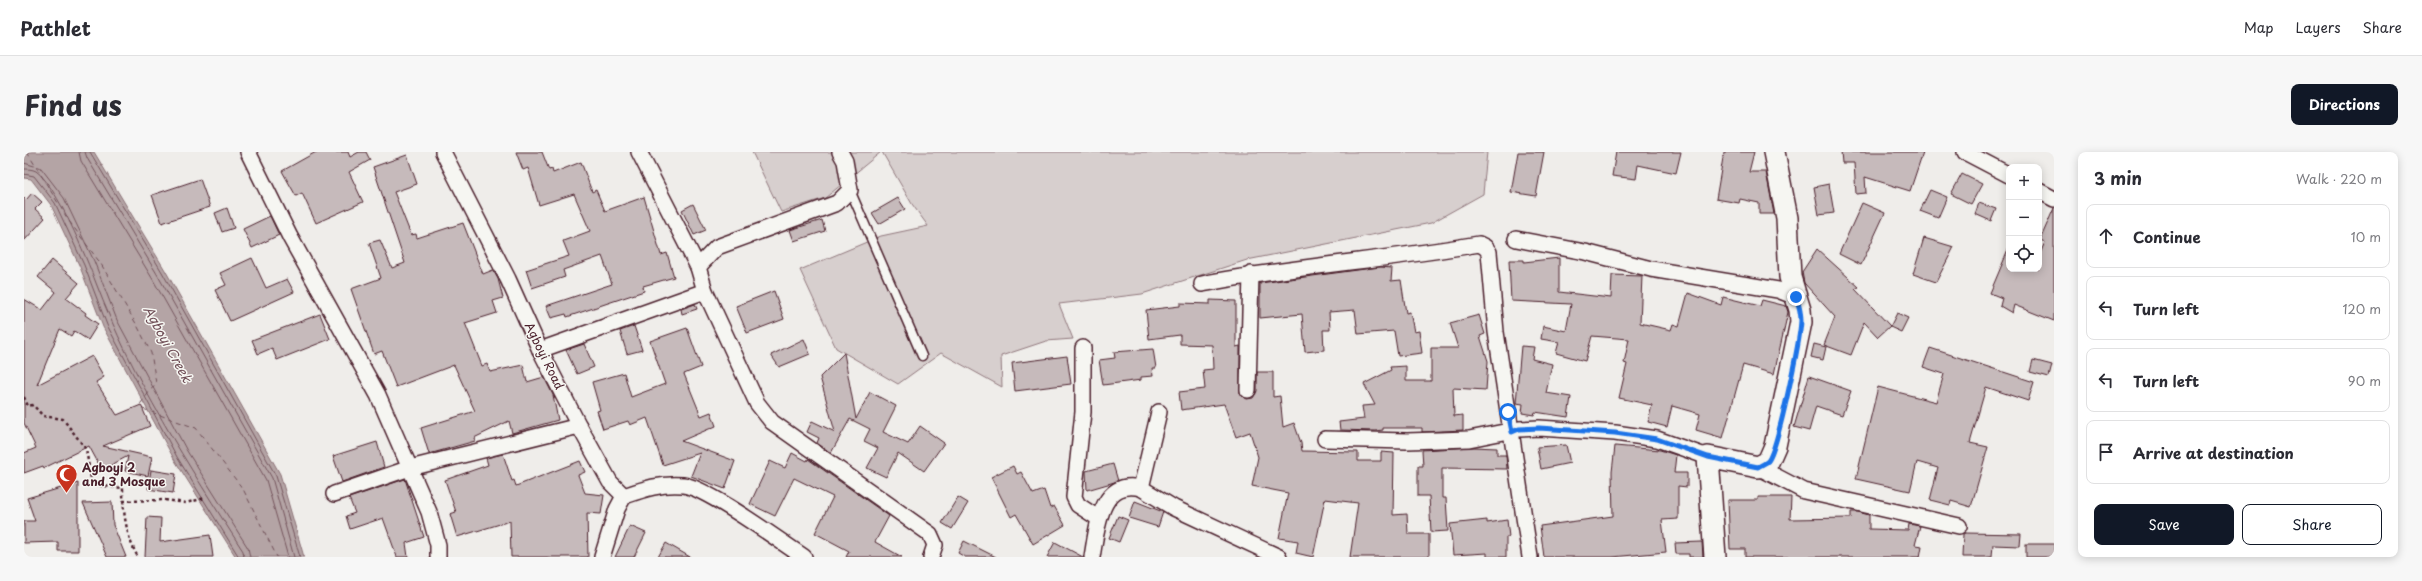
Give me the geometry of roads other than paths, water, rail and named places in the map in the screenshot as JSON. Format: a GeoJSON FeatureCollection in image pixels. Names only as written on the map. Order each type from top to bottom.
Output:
{"type":"FeatureCollection","features":[{"type":"Feature","properties":{"kind":"street"},"geometry":{"type":"LineString","coordinates":[[248,152],[290,237],[378,395],[434,527],[438,545],[438,557]]}},
{"type":"Feature","properties":{"kind":"street","name":"Agboyi Road"},"geometry":{"type":"LineString","coordinates":[[442,152],[508,279],[540,350],[579,426],[610,482],[624,496]]}},
{"type":"Feature","properties":{"kind":"street"},"geometry":{"type":"LineString","coordinates":[[639,152],[698,267],[705,291],[757,403],[772,422],[930,534],[935,545],[931,557]]}},
{"type":"Feature","properties":{"kind":"street"},"geometry":{"type":"LineString","coordinates":[[698,267],[717,247],[837,203],[850,190],[845,161],[840,152]]}},
{"type":"Feature","properties":{"kind":"street"},"geometry":{"type":"LineString","coordinates":[[1758,467],[1768,462],[1775,446],[1801,322],[1800,310],[1790,277],[1787,218],[1774,152]]}},
{"type":"Feature","properties":{"kind":"street"},"geometry":{"type":"LineString","coordinates":[[1966,152],[2006,173]]}},
{"type":"Feature","properties":{"kind":"street"},"geometry":{"type":"LineString","coordinates":[[2042,193],[2054,199]]}},
{"type":"Feature","properties":{"kind":"street"},"geometry":{"type":"LineString","coordinates":[[1516,239],[1585,252],[1651,269],[1778,290],[1796,297]]}},
{"type":"Feature","properties":{"kind":"street"},"geometry":{"type":"LineString","coordinates":[[1202,284],[1251,274],[1479,244],[1485,247],[1489,252],[1496,332],[1530,557]]}},
{"type":"Feature","properties":{"kind":"street"},"geometry":{"type":"LineString","coordinates":[[1248,390],[1251,274]]}},
{"type":"Feature","properties":{"kind":"street"},"geometry":{"type":"LineString","coordinates":[[540,350],[705,291]]}},
{"type":"Feature","properties":{"kind":"street"},"geometry":{"type":"LineString","coordinates":[[1083,348],[1084,412],[1074,498],[1078,505],[1098,518]]}},
{"type":"Feature","properties":{"kind":"street"},"geometry":{"type":"LineString","coordinates":[[1141,488],[1159,412]]}},
{"type":"Feature","properties":{"kind":"street"},"geometry":{"type":"LineString","coordinates":[[334,494],[410,468],[579,426]]}},
{"type":"Feature","properties":{"kind":"street"},"geometry":{"type":"LineString","coordinates":[[1325,439],[1461,439],[1512,432],[1519,429],[1539,428],[1615,433],[1657,439],[1708,457],[1758,467],[1804,491],[1959,526]]}},
{"type":"Feature","properties":{"kind":"street"},"geometry":{"type":"LineString","coordinates":[[1708,457],[1715,557]]}},
{"type":"Feature","properties":{"kind":"street"},"geometry":{"type":"LineString","coordinates":[[602,557],[617,509],[624,496],[658,485],[685,485],[706,494],[804,557]]}},
{"type":"Feature","properties":{"kind":"street"},"geometry":{"type":"LineString","coordinates":[[1092,557],[1098,518],[1110,496],[1117,489],[1132,486],[1141,488],[1174,508],[1279,557]]}},
{"type":"Feature","properties":{"kind":"lane"},"geometry":{"type":"LineString","coordinates":[[850,190],[922,356]]}},
{"type":"Feature","properties":{"kind":"water","name":"Agboyi Creek"},"geometry":{"type":"Polygon","coordinates":[[[24,152],[94,152],[165,270],[280,474],[304,557],[236,557],[174,459],[103,327],[80,267],[51,205],[31,179],[24,178],[24,152]]]}},
{"type":"Feature","properties":{"kind":"place","name":"Agboyi 2 and 3 Mosque"},"geometry":{"type":"Point","coordinates":[67,494]}}]}
